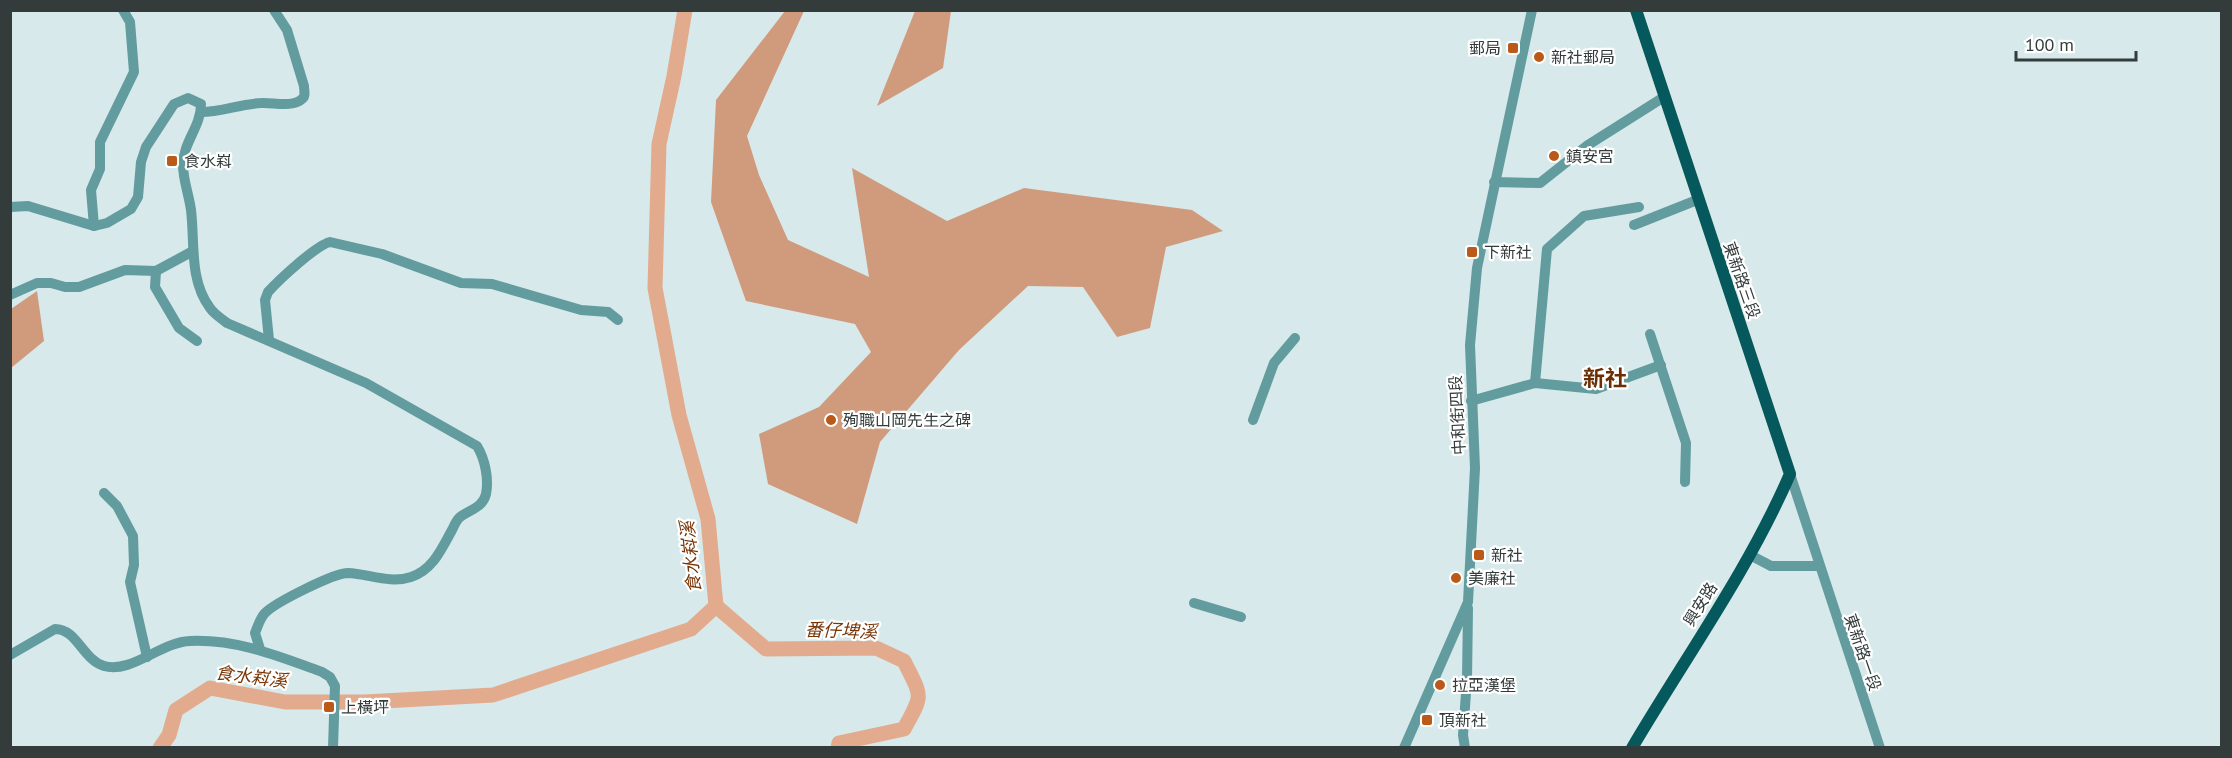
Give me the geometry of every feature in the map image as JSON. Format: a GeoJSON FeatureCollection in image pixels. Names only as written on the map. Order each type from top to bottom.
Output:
{"type":"FeatureCollection","features":[{"type":"Feature","properties":{"kind":"main road","name":"東新路三段"},"geometry":{"type":"LineString","coordinates":[[1636,10],[1697,200],[1790,474]]}},
{"type":"Feature","properties":{"kind":"main road","name":"興安路"},"geometry":{"type":"LineString","coordinates":[[1632,747],[1750,555],[1771,517],[1790,474]]}},
{"type":"Feature","properties":{"kind":"street"},"geometry":{"type":"LineString","coordinates":[[94,226],[91,190],[100,169],[100,142],[134,72],[130,22],[123,10]]}},
{"type":"Feature","properties":{"kind":"street"},"geometry":{"type":"LineString","coordinates":[[201,112],[215,112],[260,103],[294,103],[301,100],[305,94],[304,86],[287,30],[274,10]]}},
{"type":"Feature","properties":{"kind":"street","name":"中和街四段"},"geometry":{"type":"LineString","coordinates":[[1404,747],[1468,602],[1475,468],[1470,345],[1476,276],[1517,71],[1532,10]]}},
{"type":"Feature","properties":{"kind":"street"},"geometry":{"type":"LineString","coordinates":[[1494,182],[1540,183],[1588,145],[1664,97]]}},
{"type":"Feature","properties":{"kind":"street"},"geometry":{"type":"LineString","coordinates":[[10,207],[28,206],[94,226],[107,223],[131,209],[138,197],[141,162],[146,147],[174,104],[188,98],[201,104],[198,124],[187,143],[183,165],[191,210],[197,285],[210,310],[227,323],[366,383],[477,446],[485,462],[486,496],[480,505],[458,518],[435,560],[421,573],[410,578],[387,580],[345,573],[329,578],[275,605],[264,614],[255,633],[260,649]]}},
{"type":"Feature","properties":{"kind":"street"},"geometry":{"type":"LineString","coordinates":[[1634,225],[1697,200]]}},
{"type":"Feature","properties":{"kind":"street"},"geometry":{"type":"LineString","coordinates":[[1535,383],[1547,249],[1584,216],[1639,207]]}},
{"type":"Feature","properties":{"kind":"street"},"geometry":{"type":"LineString","coordinates":[[270,340],[265,300],[268,292],[313,250],[330,242],[382,254],[461,283],[492,284],[581,310],[608,312],[618,320]]}},
{"type":"Feature","properties":{"kind":"street"},"geometry":{"type":"LineString","coordinates":[[10,295],[37,282],[65,287],[80,286],[125,270],[156,271],[193,251]]}},
{"type":"Feature","properties":{"kind":"street"},"geometry":{"type":"LineString","coordinates":[[156,271],[155,287],[179,328],[197,341]]}},
{"type":"Feature","properties":{"kind":"street"},"geometry":{"type":"LineString","coordinates":[[1650,334],[1686,443],[1685,482]]}},
{"type":"Feature","properties":{"kind":"street"},"geometry":{"type":"LineString","coordinates":[[1253,420],[1274,363],[1295,338]]}},
{"type":"Feature","properties":{"kind":"street"},"geometry":{"type":"LineString","coordinates":[[1472,401],[1535,383],[1596,389],[1661,365]]}},
{"type":"Feature","properties":{"kind":"street","name":"東新路一段"},"geometry":{"type":"LineString","coordinates":[[1790,474],[1818,566],[1880,747]]}},
{"type":"Feature","properties":{"kind":"street"},"geometry":{"type":"LineString","coordinates":[[105,493],[117,506],[133,536],[134,564],[130,582],[147,657]]}},
{"type":"Feature","properties":{"kind":"street"},"geometry":{"type":"LineString","coordinates":[[1750,555],[1771,566],[1818,566]]}},
{"type":"Feature","properties":{"kind":"street"},"geometry":{"type":"LineString","coordinates":[[1465,747],[1463,735],[1467,679],[1468,602]]}},
{"type":"Feature","properties":{"kind":"street"},"geometry":{"type":"LineString","coordinates":[[1194,603],[1241,617]]}},
{"type":"Feature","properties":{"kind":"street"},"geometry":{"type":"LineString","coordinates":[[10,655],[55,629],[62,629],[70,634],[86,655],[104,666],[117,666],[141,660],[165,646],[188,640],[238,643],[260,649],[330,677],[335,686],[333,747]]}},
{"type":"Feature","properties":{"kind":"shaded area"},"geometry":{"type":"Polygon","coordinates":[[[785,11],[804,11],[747,136],[759,175],[788,240],[869,277],[852,168],[947,221],[1024,188],[1192,210],[1223,231],[1166,247],[1150,328],[1117,337],[1083,287],[1028,286],[959,350],[880,442],[857,524],[768,484],[759,434],[819,407],[871,352],[855,324],[746,301],[711,202],[716,100],[785,11]]]}},
{"type":"Feature","properties":{"kind":"shaded area"},"geometry":{"type":"Polygon","coordinates":[[[915,11],[951,11],[943,68],[877,106],[915,11]]]}},
{"type":"Feature","properties":{"kind":"shaded area"},"geometry":{"type":"Polygon","coordinates":[[[37,291],[44,341],[11,368],[11,309],[37,291]]]}},
{"type":"Feature","properties":{"kind":"waterway","name":"食水嵙溪"},"geometry":{"type":"LineString","coordinates":[[160,748],[169,735],[176,710],[210,688],[285,702],[365,702],[493,695],[691,629],[716,606],[708,519],[679,415],[655,288],[659,144],[685,10]]}},
{"type":"Feature","properties":{"kind":"waterway","name":"番仔埤溪"},"geometry":{"type":"LineString","coordinates":[[716,606],[766,649],[876,648],[904,661],[918,695],[918,701],[904,729],[839,743],[838,748]]}},
{"type":"Feature","properties":{"kind":"place","name":"郵局"},"geometry":{"type":"Point","coordinates":[1513,48]}},
{"type":"Feature","properties":{"kind":"place","name":"新社郵局"},"geometry":{"type":"Point","coordinates":[1539,57]}},
{"type":"Feature","properties":{"kind":"place","name":"鎮安宮"},"geometry":{"type":"Point","coordinates":[1554,156]}},
{"type":"Feature","properties":{"kind":"place","name":"食水嵙"},"geometry":{"type":"Point","coordinates":[172,161]}},
{"type":"Feature","properties":{"kind":"place","name":"下新社"},"geometry":{"type":"Point","coordinates":[1472,252]}},
{"type":"Feature","properties":{"kind":"place","name":"殉職山岡先生之碑"},"geometry":{"type":"Point","coordinates":[831,420]}},
{"type":"Feature","properties":{"kind":"place","name":"新社"},"geometry":{"type":"Point","coordinates":[1479,555]}},
{"type":"Feature","properties":{"kind":"place","name":"美廉社"},"geometry":{"type":"Point","coordinates":[1456,578]}},
{"type":"Feature","properties":{"kind":"place","name":"拉亞漢堡"},"geometry":{"type":"Point","coordinates":[1440,685]}},
{"type":"Feature","properties":{"kind":"place","name":"上橫坪"},"geometry":{"type":"Point","coordinates":[329,707]}},
{"type":"Feature","properties":{"kind":"place","name":"頂新社"},"geometry":{"type":"Point","coordinates":[1427,720]}},
{"type":"Feature","properties":{"kind":"district","name":"新社"},"geometry":{"type":"Point","coordinates":[1605,378]}}]}
